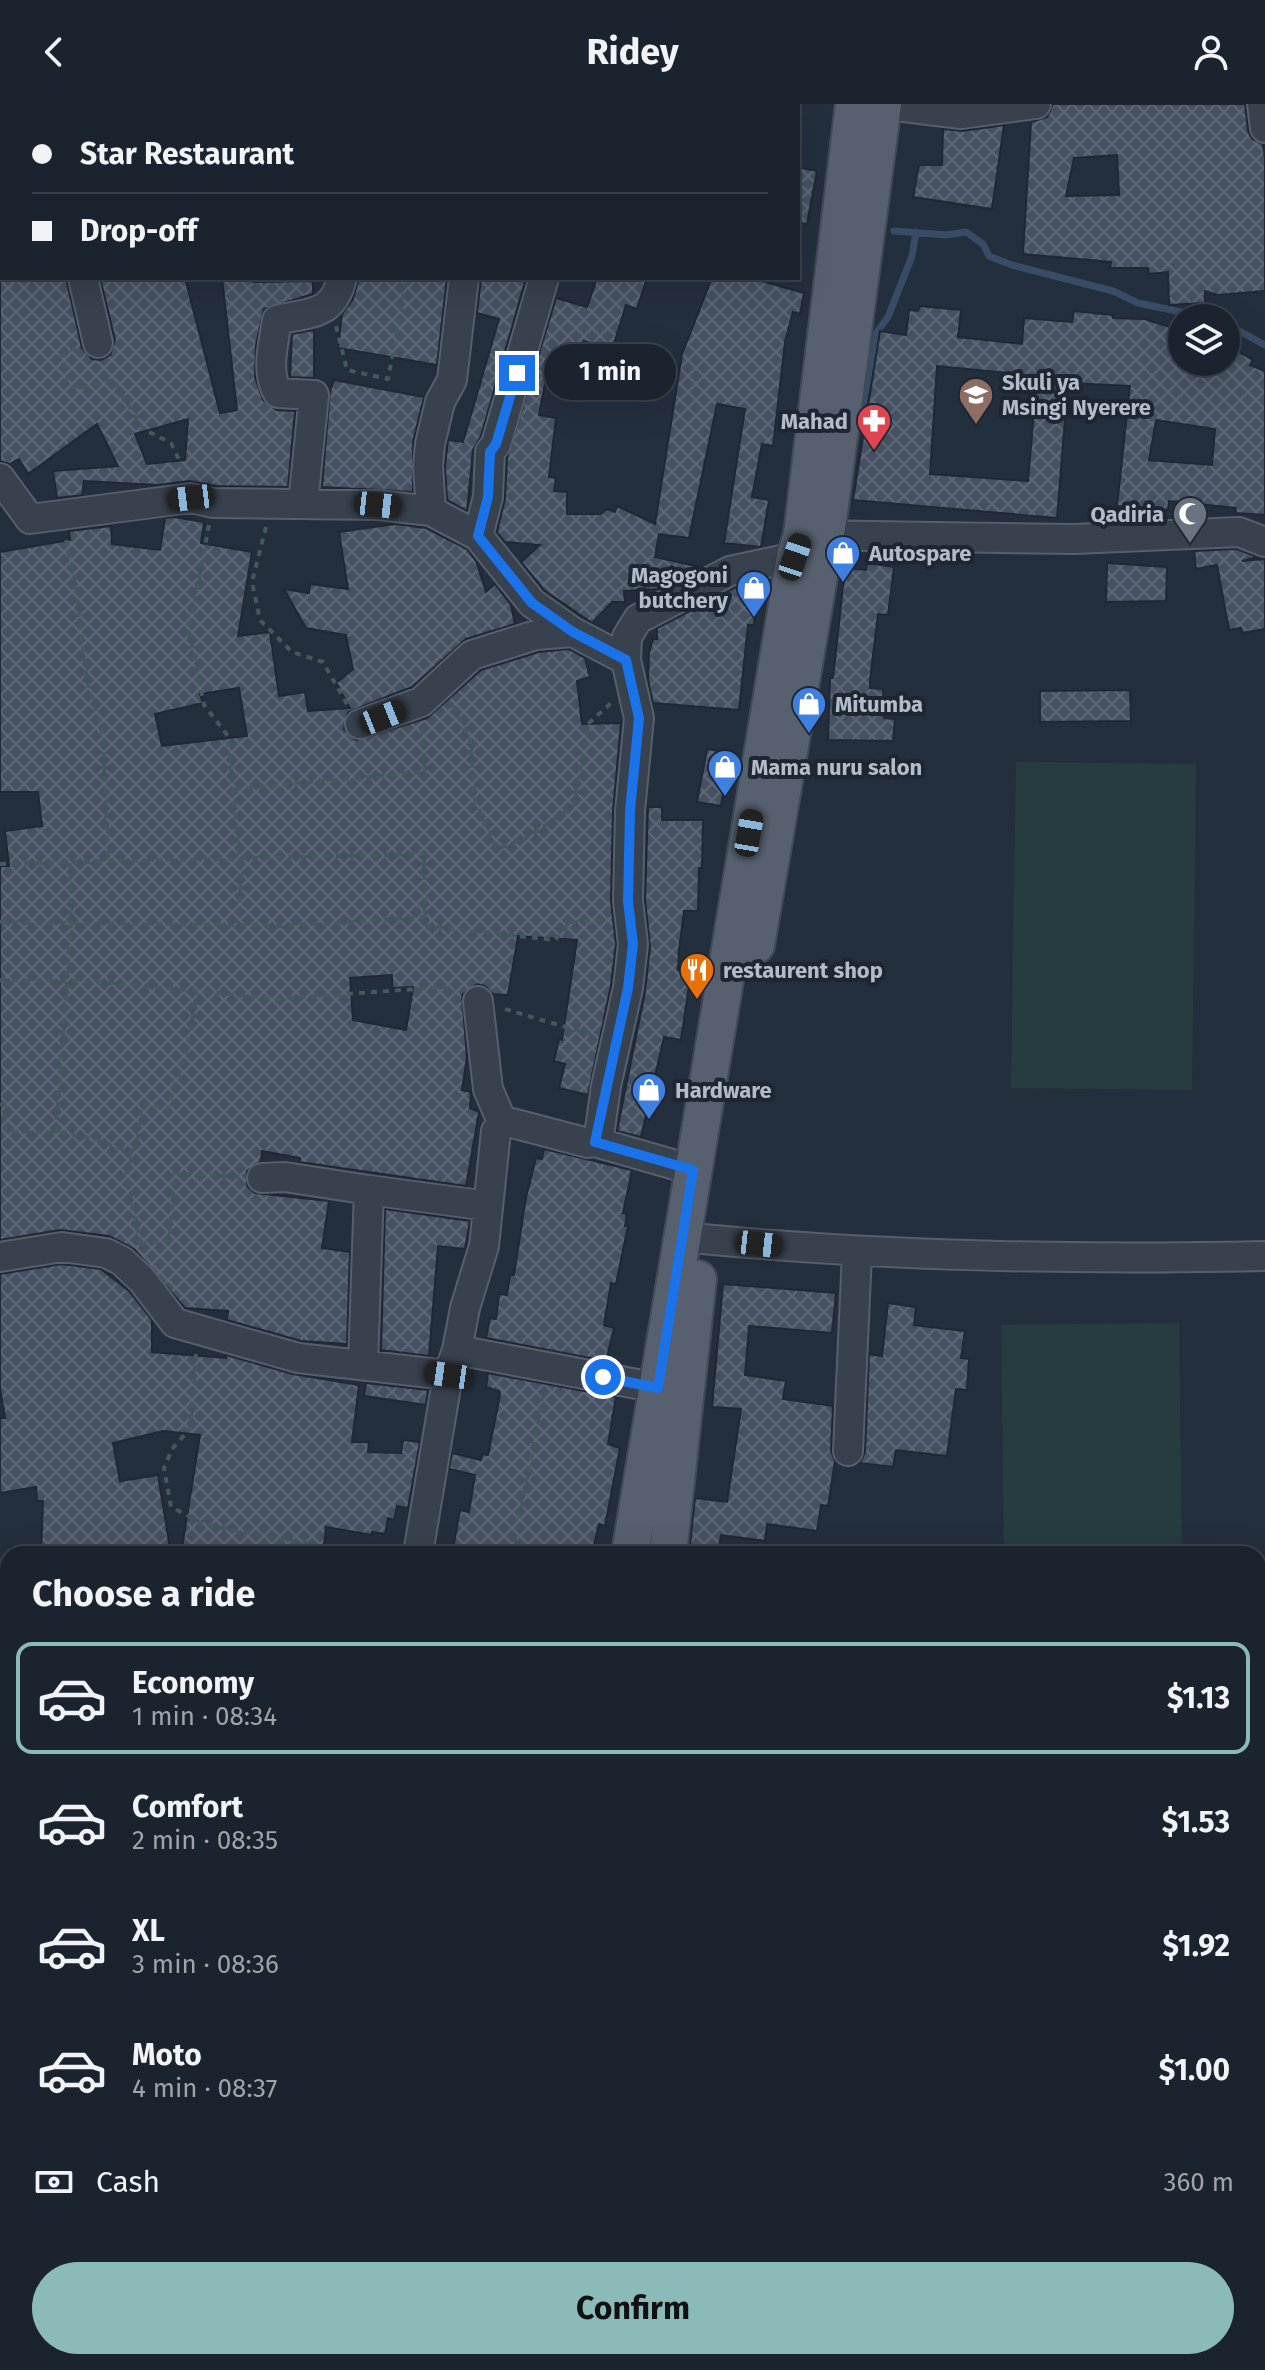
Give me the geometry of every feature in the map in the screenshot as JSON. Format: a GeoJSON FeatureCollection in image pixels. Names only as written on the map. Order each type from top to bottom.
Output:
{"type":"FeatureCollection","features":[{"type":"Feature","properties":{"kind":"main road"},"geometry":{"type":"LineString","coordinates":[[669,1546],[703,1239],[808,542],[854,104]]}},
{"type":"Feature","properties":{"kind":"main road"},"geometry":{"type":"LineString","coordinates":[[631,1546],[693,1170],[808,542],[882,104]]}},
{"type":"Feature","properties":{"kind":"street"},"geometry":{"type":"LineString","coordinates":[[882,104],[961,114],[1036,104]]}},
{"type":"Feature","properties":{"kind":"street"},"geometry":{"type":"LineString","coordinates":[[1262,104],[1265,128]]}},
{"type":"Feature","properties":{"kind":"street"},"geometry":{"type":"LineString","coordinates":[[83,280],[98,343]]}},
{"type":"Feature","properties":{"kind":"street"},"geometry":{"type":"LineString","coordinates":[[303,504],[314,395],[278,393],[273,386],[271,363],[277,320],[326,309],[337,298],[342,280]]}},
{"type":"Feature","properties":{"kind":"street"},"geometry":{"type":"LineString","coordinates":[[431,511],[430,444],[440,402],[452,380],[464,280]]}},
{"type":"Feature","properties":{"kind":"street"},"geometry":{"type":"LineString","coordinates":[[478,536],[488,497],[490,452],[496,444],[543,280]]}},
{"type":"Feature","properties":{"kind":"street"},"geometry":{"type":"LineString","coordinates":[[0,478],[30,519],[191,498],[207,502],[378,505],[431,511],[478,536],[532,603],[628,673]]}},
{"type":"Feature","properties":{"kind":"street"},"geometry":{"type":"LineString","coordinates":[[595,1142],[628,988],[633,944],[630,920],[630,811],[639,718],[628,673],[627,637],[638,619],[730,571],[808,542],[1074,539],[1239,532],[1265,542]]}},
{"type":"Feature","properties":{"kind":"street"},"geometry":{"type":"LineString","coordinates":[[360,724],[418,704],[472,655],[536,635],[573,632]]}},
{"type":"Feature","properties":{"kind":"street"},"geometry":{"type":"LineString","coordinates":[[478,1001],[488,1089],[503,1124]]}},
{"type":"Feature","properties":{"kind":"street"},"geometry":{"type":"LineString","coordinates":[[419,1546],[452,1363],[484,1246],[496,1131],[503,1124],[525,1124],[693,1170]]}},
{"type":"Feature","properties":{"kind":"street"},"geometry":{"type":"LineString","coordinates":[[262,1178],[285,1177],[488,1206]]}},
{"type":"Feature","properties":{"kind":"street"},"geometry":{"type":"LineString","coordinates":[[363,1365],[369,1190]]}},
{"type":"Feature","properties":{"kind":"street"},"geometry":{"type":"LineString","coordinates":[[703,1239],[857,1253],[1088,1260],[1265,1256]]}},
{"type":"Feature","properties":{"kind":"street"},"geometry":{"type":"LineString","coordinates":[[0,1257],[62,1247],[106,1253],[122,1261],[142,1280],[175,1323],[298,1358],[363,1365],[452,1363],[549,1366],[658,1388]]}},
{"type":"Feature","properties":{"kind":"street"},"geometry":{"type":"LineString","coordinates":[[848,1451],[857,1253]]}},
{"type":"Feature","properties":{"kind":"path"},"geometry":{"type":"LineString","coordinates":[[326,309],[333,309],[347,370],[388,379],[407,280]]}},
{"type":"Feature","properties":{"kind":"path"},"geometry":{"type":"LineString","coordinates":[[98,343],[62,355],[69,382],[75,389],[113,380],[143,429],[171,443],[207,502],[189,631],[204,705],[228,736],[239,860],[238,925]]}},
{"type":"Feature","properties":{"kind":"path"},"geometry":{"type":"LineString","coordinates":[[272,504],[252,582],[260,620],[292,652],[323,662],[360,724]]}},
{"type":"Feature","properties":{"kind":"path"},"geometry":{"type":"LineString","coordinates":[[62,515],[76,587],[87,681],[103,735],[111,861]]}},
{"type":"Feature","properties":{"kind":"path"},"geometry":{"type":"LineString","coordinates":[[442,683],[470,739],[475,800],[497,849],[526,838],[573,807],[589,723],[628,673]]}},
{"type":"Feature","properties":{"kind":"path"},"geometry":{"type":"LineString","coordinates":[[235,789],[425,772],[424,737],[418,704]]}},
{"type":"Feature","properties":{"kind":"path"},"geometry":{"type":"LineString","coordinates":[[0,864],[424,854],[427,926],[555,940],[571,922],[630,920]]}},
{"type":"Feature","properties":{"kind":"path"},"geometry":{"type":"LineString","coordinates":[[56,1132],[64,980],[71,922],[70,863]]}},
{"type":"Feature","properties":{"kind":"path"},"geometry":{"type":"LineString","coordinates":[[0,922],[238,925],[425,917]]}},
{"type":"Feature","properties":{"kind":"path"},"geometry":{"type":"LineString","coordinates":[[0,980],[64,980],[278,999],[443,987],[478,1001],[617,1043]]}},
{"type":"Feature","properties":{"kind":"path"},"geometry":{"type":"LineString","coordinates":[[142,1280],[140,1243],[127,1173],[141,1107],[150,1103],[167,1110],[178,1082],[197,993]]}},
{"type":"Feature","properties":{"kind":"path"},"geometry":{"type":"LineString","coordinates":[[0,1104],[4,1105],[7,1132],[56,1132],[91,1138],[133,1153]]}},
{"type":"Feature","properties":{"kind":"path"},"geometry":{"type":"LineString","coordinates":[[140,1243],[169,1241],[175,1173],[262,1178]]}},
{"type":"Feature","properties":{"kind":"path"},"geometry":{"type":"LineString","coordinates":[[198,1331],[190,1429],[172,1449],[164,1468],[171,1507],[206,1525],[319,1546]]}},
{"type":"Feature","properties":{"kind":"path"},"geometry":{"type":"LineString","coordinates":[[514,1546],[549,1366]]}},
{"type":"Feature","properties":{"kind":"green space"},"geometry":{"type":"Polygon","coordinates":[[[1016,762],[1196,764],[1192,1090],[1011,1088],[1016,762]]]}},
{"type":"Feature","properties":{"kind":"green space"},"geometry":{"type":"Polygon","coordinates":[[[1179,1323],[1182,1546],[1004,1546],[1001,1325],[1179,1323]]]}},
{"type":"Feature","properties":{"kind":"building"},"geometry":{"type":"Polygon","coordinates":[[[1053,104],[1245,104],[1248,131],[1252,139],[1263,144],[1265,158],[1265,291],[1218,295],[1205,291],[1205,303],[1169,304],[1168,272],[1149,274],[1148,268],[1110,268],[1111,262],[1023,254],[1031,122],[1047,117],[1053,104]],[[1117,155],[1074,158],[1066,196],[1119,195],[1117,155]]]}},
{"type":"Feature","properties":{"kind":"building"},"geometry":{"type":"Polygon","coordinates":[[[1004,125],[992,209],[913,197],[919,165],[942,165],[943,129],[963,131],[1004,125]]]}},
{"type":"Feature","properties":{"kind":"building"},"geometry":{"type":"Polygon","coordinates":[[[800,167],[817,171],[807,224],[800,223],[800,167]]]}},
{"type":"Feature","properties":{"kind":"building"},"geometry":{"type":"Polygon","coordinates":[[[0,280],[66,280],[82,348],[92,359],[101,360],[110,355],[115,340],[100,280],[186,280],[220,413],[237,410],[222,280],[313,281],[313,294],[264,309],[256,345],[255,377],[263,400],[276,410],[295,411],[288,487],[215,486],[189,481],[158,485],[84,481],[82,495],[57,498],[53,471],[118,466],[97,424],[28,474],[19,459],[10,464],[0,461],[0,280]],[[188,419],[135,434],[147,464],[185,460],[188,419]]]}},
{"type":"Feature","properties":{"kind":"building"},"geometry":{"type":"Polygon","coordinates":[[[358,280],[447,280],[437,365],[338,348],[342,314],[353,299],[358,280]]]}},
{"type":"Feature","properties":{"kind":"building"},"geometry":{"type":"Polygon","coordinates":[[[481,280],[525,280],[481,436],[473,450],[467,511],[447,500],[445,466],[448,440],[463,442],[499,319],[477,313],[481,280]]]}},
{"type":"Feature","properties":{"kind":"building"},"geometry":{"type":"Polygon","coordinates":[[[596,280],[646,280],[637,309],[626,305],[612,350],[584,341],[581,357],[571,356],[568,372],[548,368],[539,415],[556,418],[549,477],[556,478],[554,491],[567,492],[567,514],[601,514],[607,509],[615,512],[617,506],[655,524],[682,354],[711,280],[758,280],[804,293],[800,314],[793,312],[785,342],[773,446],[762,444],[752,497],[769,500],[761,547],[724,543],[745,409],[717,404],[689,538],[659,534],[655,557],[700,567],[659,589],[624,591],[625,602],[612,602],[592,623],[544,590],[521,562],[540,545],[505,542],[497,532],[505,498],[507,458],[556,298],[587,307],[596,280]]]}},
{"type":"Feature","properties":{"kind":"building"},"geometry":{"type":"Polygon","coordinates":[[[920,306],[961,310],[958,337],[1022,344],[1024,318],[1072,322],[1074,311],[1113,315],[1113,318],[1145,319],[1168,326],[1168,376],[1240,376],[1240,353],[1253,360],[1250,365],[1265,371],[1265,515],[1235,513],[1236,508],[1169,501],[1168,510],[1117,506],[1130,386],[1068,383],[1057,518],[853,500],[880,331],[906,335],[909,310],[918,311],[920,306]],[[937,366],[930,474],[1028,481],[1037,376],[937,366]],[[1156,420],[1149,460],[1212,465],[1215,429],[1156,420]]]}},
{"type":"Feature","properties":{"kind":"building"},"geometry":{"type":"Polygon","coordinates":[[[314,330],[314,378],[290,377],[292,334],[314,330]]]}},
{"type":"Feature","properties":{"kind":"building"},"geometry":{"type":"Polygon","coordinates":[[[334,380],[424,397],[413,442],[413,492],[322,487],[330,391],[334,380]]]}},
{"type":"Feature","properties":{"kind":"building"},"geometry":{"type":"Polygon","coordinates":[[[165,518],[204,522],[201,543],[252,552],[238,636],[270,632],[279,696],[305,692],[308,711],[350,708],[336,683],[353,669],[346,635],[306,628],[284,589],[309,593],[310,584],[348,589],[339,532],[395,524],[426,528],[467,549],[476,561],[486,592],[495,584],[511,605],[515,624],[466,639],[412,687],[348,712],[344,729],[356,740],[427,718],[481,670],[539,652],[569,649],[585,658],[590,677],[577,681],[582,724],[621,723],[613,811],[611,901],[616,944],[611,985],[588,1095],[559,1088],[565,1064],[554,1061],[559,1039],[562,1040],[577,940],[518,936],[508,995],[493,994],[485,986],[477,984],[462,995],[467,1057],[462,1090],[471,1092],[470,1108],[479,1112],[466,1186],[299,1162],[300,1158],[262,1151],[261,1161],[247,1171],[247,1186],[255,1193],[329,1201],[322,1248],[350,1252],[347,1344],[301,1341],[227,1320],[228,1311],[185,1308],[134,1249],[109,1236],[60,1230],[0,1240],[0,866],[9,866],[5,831],[42,826],[38,792],[0,792],[0,552],[70,540],[69,531],[111,526],[112,544],[160,550],[165,518]],[[239,688],[200,694],[203,703],[155,714],[162,746],[247,736],[239,688]],[[392,975],[350,978],[353,1020],[406,1030],[413,987],[392,988],[392,975]]]}},
{"type":"Feature","properties":{"kind":"building"},"geometry":{"type":"Polygon","coordinates":[[[1237,549],[1257,557],[1242,561],[1265,559],[1265,629],[1242,633],[1241,628],[1229,630],[1217,565],[1196,569],[1194,551],[1237,549]]]}},
{"type":"Feature","properties":{"kind":"building"},"geometry":{"type":"Polygon","coordinates":[[[867,563],[894,567],[888,615],[878,614],[870,680],[870,688],[883,689],[884,718],[895,719],[893,741],[828,740],[830,678],[833,678],[845,568],[866,570],[867,563]]]}},
{"type":"Feature","properties":{"kind":"building"},"geometry":{"type":"Polygon","coordinates":[[[1107,563],[1167,567],[1166,601],[1106,602],[1107,563]]]}},
{"type":"Feature","properties":{"kind":"building"},"geometry":{"type":"Polygon","coordinates":[[[757,583],[754,625],[748,625],[739,710],[653,703],[648,680],[649,653],[653,639],[657,639],[657,628],[736,587],[757,583]]]}},
{"type":"Feature","properties":{"kind":"building"},"geometry":{"type":"Polygon","coordinates":[[[1130,690],[1131,721],[1040,722],[1040,691],[1130,690]]]}},
{"type":"Feature","properties":{"kind":"building"},"geometry":{"type":"Polygon","coordinates":[[[707,749],[725,752],[722,766],[728,767],[721,806],[697,802],[707,749]]]}},
{"type":"Feature","properties":{"kind":"building"},"geometry":{"type":"Polygon","coordinates":[[[648,807],[662,807],[662,820],[703,820],[702,868],[699,868],[698,911],[684,911],[679,950],[678,970],[691,972],[681,1040],[664,1037],[641,1137],[617,1131],[645,992],[650,946],[645,900],[648,807]]]}},
{"type":"Feature","properties":{"kind":"building"},"geometry":{"type":"Polygon","coordinates":[[[544,1149],[632,1170],[623,1213],[627,1214],[625,1226],[628,1226],[616,1284],[611,1283],[604,1325],[614,1328],[606,1361],[486,1338],[490,1318],[496,1319],[499,1294],[507,1295],[510,1275],[514,1275],[526,1197],[536,1158],[542,1159],[544,1149]]]}},
{"type":"Feature","properties":{"kind":"building"},"geometry":{"type":"Polygon","coordinates":[[[385,1209],[470,1221],[465,1249],[438,1246],[429,1356],[381,1350],[385,1209]]]}},
{"type":"Feature","properties":{"kind":"building"},"geometry":{"type":"Polygon","coordinates":[[[62,1264],[101,1269],[129,1291],[152,1320],[152,1352],[226,1358],[226,1355],[293,1374],[359,1385],[352,1442],[369,1442],[368,1452],[401,1453],[403,1440],[420,1442],[408,1508],[397,1506],[394,1520],[388,1518],[385,1534],[372,1532],[372,1535],[326,1527],[324,1546],[182,1546],[200,1435],[163,1431],[113,1443],[120,1481],[158,1475],[170,1546],[41,1546],[43,1501],[37,1501],[36,1487],[0,1493],[0,1418],[5,1418],[0,1388],[0,1274],[62,1264]]]}},
{"type":"Feature","properties":{"kind":"building"},"geometry":{"type":"Polygon","coordinates":[[[723,1284],[836,1293],[832,1333],[749,1326],[745,1375],[786,1381],[783,1399],[833,1406],[831,1450],[835,1461],[828,1506],[821,1505],[817,1531],[767,1524],[765,1541],[721,1535],[719,1546],[690,1546],[695,1498],[727,1502],[741,1409],[712,1407],[723,1284]]]}},
{"type":"Feature","properties":{"kind":"building"},"geometry":{"type":"Polygon","coordinates":[[[888,1303],[916,1307],[914,1325],[965,1331],[961,1358],[969,1359],[967,1390],[956,1389],[947,1456],[896,1450],[893,1467],[860,1463],[865,1452],[869,1354],[882,1356],[888,1303]]]}},
{"type":"Feature","properties":{"kind":"building"},"geometry":{"type":"Polygon","coordinates":[[[488,1373],[616,1397],[608,1444],[620,1448],[605,1526],[599,1524],[594,1546],[453,1546],[460,1510],[469,1512],[475,1475],[449,1469],[452,1453],[481,1460],[482,1454],[488,1455],[500,1395],[499,1391],[486,1387],[488,1373]]]}},
{"type":"Feature","properties":{"kind":"building"},"geometry":{"type":"Polygon","coordinates":[[[366,1383],[428,1390],[426,1405],[364,1396],[366,1383]]]}},
{"type":"Feature","properties":{"kind":"waterway"},"geometry":{"type":"LineString","coordinates":[[894,231],[947,235],[966,232],[983,244],[989,256],[1012,265],[1113,291],[1138,303],[1168,309]]}},
{"type":"Feature","properties":{"kind":"waterway"},"geometry":{"type":"LineString","coordinates":[[858,430],[877,332],[888,317],[912,256],[916,232]]}},
{"type":"Feature","properties":{"kind":"waterway"},"geometry":{"type":"LineString","coordinates":[[1240,332],[1265,345]]}},
{"type":"Feature","properties":{"kind":"place","name":"Skuli ya Msingi Nyerere"},"geometry":{"type":"Point","coordinates":[976,426]}},
{"type":"Feature","properties":{"kind":"place","name":"Mahad"},"geometry":{"type":"Point","coordinates":[874,452]}},
{"type":"Feature","properties":{"kind":"place","name":"Qadiria"},"geometry":{"type":"Point","coordinates":[1190,545]}},
{"type":"Feature","properties":{"kind":"place","name":"Autospare"},"geometry":{"type":"Point","coordinates":[843,584]}},
{"type":"Feature","properties":{"kind":"place","name":"Magogoni butchery"},"geometry":{"type":"Point","coordinates":[754,619]}},
{"type":"Feature","properties":{"kind":"place","name":"Mitumba"},"geometry":{"type":"Point","coordinates":[809,735]}},
{"type":"Feature","properties":{"kind":"place","name":"Mama nuru salon"},"geometry":{"type":"Point","coordinates":[725,798]}},
{"type":"Feature","properties":{"kind":"place","name":"restaurent shop"},"geometry":{"type":"Point","coordinates":[697,1001]}},
{"type":"Feature","properties":{"kind":"place","name":"Hardware"},"geometry":{"type":"Point","coordinates":[649,1121]}},
{"type":"Feature","properties":{"kind":"route"},"geometry":{"type":"LineString","coordinates":[[517,373],[496,444],[490,452],[488,497],[478,536],[532,603],[573,632],[626,660],[639,718],[630,811],[628,901],[633,944],[622,1020],[606,1086],[599,1136],[595,1142],[693,1170],[658,1388],[603,1377]]}}]}
